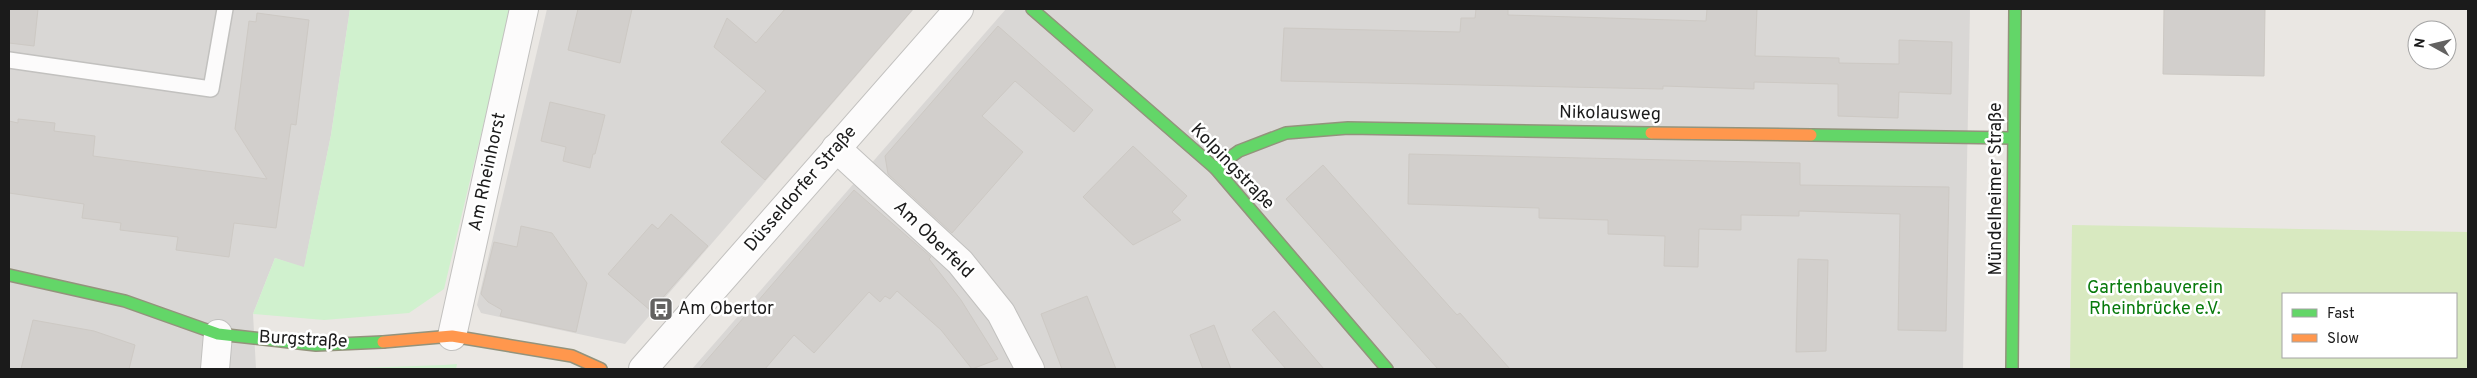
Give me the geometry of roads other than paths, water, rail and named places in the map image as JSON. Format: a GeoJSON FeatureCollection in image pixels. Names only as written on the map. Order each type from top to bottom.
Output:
{"type":"FeatureCollection","features":[{"type":"Feature","properties":{"kind":"street","name":"Am Rheinhorst"},"geometry":{"type":"LineString","coordinates":[[452,336],[524,9]]}},
{"type":"Feature","properties":{"kind":"street","name":"Düsseldorfer Straße"},"geometry":{"type":"LineString","coordinates":[[643,369],[959,9]]}},
{"type":"Feature","properties":{"kind":"street","name":"Kolpingstraße"},"geometry":{"type":"LineString","coordinates":[[1032,9],[1215,168],[1387,369]]}},
{"type":"Feature","properties":{"kind":"street","name":"Mündelheimer Straße"},"geometry":{"type":"LineString","coordinates":[[2012,369],[2015,9]]}},
{"type":"Feature","properties":{"kind":"street","name":"Nikolausweg"},"geometry":{"type":"LineString","coordinates":[[1215,168],[1239,151],[1286,133],[1348,128],[2013,138]]}},
{"type":"Feature","properties":{"kind":"street","name":"Am Oberfeld"},"geometry":{"type":"LineString","coordinates":[[836,148],[960,262],[1001,313],[1030,369]]}},
{"type":"Feature","properties":{"kind":"street","name":"Burgstraße"},"geometry":{"type":"LineString","coordinates":[[9,275],[126,301],[218,334],[316,345],[415,341],[452,336],[572,356],[601,369]]}},
{"type":"Feature","properties":{"kind":"street"},"geometry":{"type":"LineString","coordinates":[[215,369],[218,334]]}},
{"type":"Feature","properties":{"kind":"lane"},"geometry":{"type":"LineString","coordinates":[[9,60],[211,89],[225,9]]}},
{"type":"Feature","properties":{"kind":"place","name":"Am Obertor"},"geometry":{"type":"Point","coordinates":[661,309]}},
{"type":"Feature","properties":{"kind":"park label","name":"Gartenbauverein Rheinbrücke e.V."},"geometry":{"type":"Point","coordinates":[2155,298]}}]}
